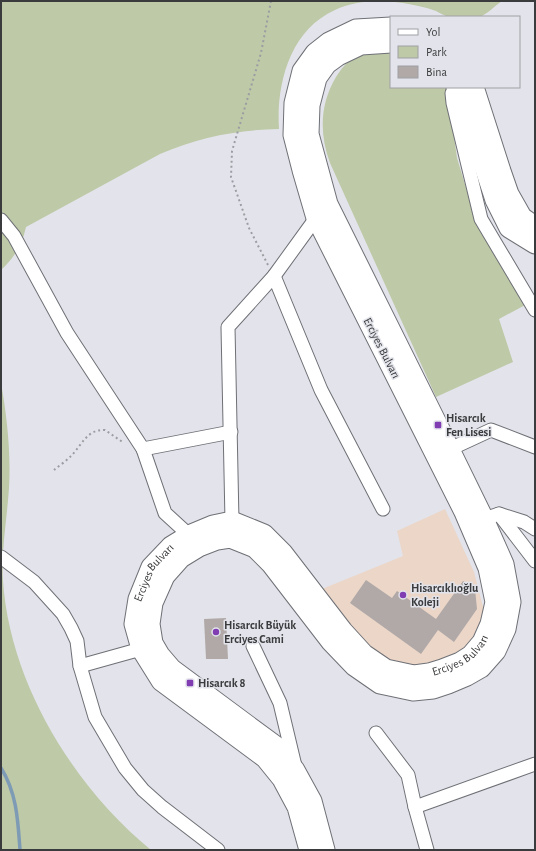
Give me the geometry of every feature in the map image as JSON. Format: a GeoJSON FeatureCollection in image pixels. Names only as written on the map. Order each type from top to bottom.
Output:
{"type":"FeatureCollection","features":[{"type":"Feature","properties":{"kind":"highway","name":"Erciyes Bulvarı"},"geometry":{"type":"LineString","coordinates":[[309,850],[297,807],[282,779],[265,758],[161,682],[141,649],[134,624],[138,599],[151,567],[171,546],[189,535],[213,524],[232,522],[264,534],[283,553],[343,632],[364,654],[386,669],[414,675],[430,673],[460,662],[471,655],[482,642],[490,624],[495,602],[488,568],[464,512],[316,218],[293,136],[294,103],[302,71],[315,53],[329,42],[356,29],[390,27]]}},
{"type":"Feature","properties":{"kind":"highway","name":"Erciyes Bulvarı"},"geometry":{"type":"LineString","coordinates":[[325,850],[312,801],[296,770],[276,746],[172,670],[153,643],[150,624],[153,603],[165,576],[181,558],[200,546],[217,540],[230,538],[255,548],[271,564],[331,642],[354,666],[380,684],[413,691],[433,689],[467,676],[481,668],[496,651],[506,629],[511,602],[504,564],[492,517],[450,449],[328,204],[309,134],[310,105],[317,78],[327,64],[338,56],[361,45],[390,43]]}},
{"type":"Feature","properties":{"kind":"highway"},"geometry":{"type":"LineString","coordinates":[[456,88],[468,117],[495,200],[509,228],[535,244]]}},
{"type":"Feature","properties":{"kind":"highway"},"geometry":{"type":"LineString","coordinates":[[474,88],[500,171],[509,194],[522,217],[535,226]]}},
{"type":"Feature","properties":{"kind":"street"},"geometry":{"type":"LineString","coordinates":[[452,88],[453,102],[481,219],[535,310]]}},
{"type":"Feature","properties":{"kind":"street"},"geometry":{"type":"LineString","coordinates":[[232,522],[228,327],[274,276],[316,218]]}},
{"type":"Feature","properties":{"kind":"street"},"geometry":{"type":"LineString","coordinates":[[1,220],[14,236],[67,333],[143,449],[165,513],[189,535]]}},
{"type":"Feature","properties":{"kind":"street"},"geometry":{"type":"LineString","coordinates":[[274,276],[321,390],[383,509]]}},
{"type":"Feature","properties":{"kind":"street"},"geometry":{"type":"LineString","coordinates":[[450,449],[491,430],[535,447]]}},
{"type":"Feature","properties":{"kind":"street"},"geometry":{"type":"LineString","coordinates":[[143,449],[231,432]]}},
{"type":"Feature","properties":{"kind":"street"},"geometry":{"type":"LineString","coordinates":[[492,517],[524,522],[535,530]]}},
{"type":"Feature","properties":{"kind":"street"},"geometry":{"type":"LineString","coordinates":[[492,517],[535,561]]}},
{"type":"Feature","properties":{"kind":"street"},"geometry":{"type":"LineString","coordinates":[[1,557],[34,582],[63,614],[76,641],[80,666],[94,717],[125,768],[144,790],[162,807],[218,850]]}},
{"type":"Feature","properties":{"kind":"street"},"geometry":{"type":"LineString","coordinates":[[253,646],[280,703],[296,770]]}},
{"type":"Feature","properties":{"kind":"street"},"geometry":{"type":"LineString","coordinates":[[80,666],[141,649]]}},
{"type":"Feature","properties":{"kind":"street"},"geometry":{"type":"LineString","coordinates":[[376,733],[408,775],[427,850]]}},
{"type":"Feature","properties":{"kind":"street"},"geometry":{"type":"LineString","coordinates":[[415,807],[535,764]]}},
{"type":"Feature","properties":{"kind":"path"},"geometry":{"type":"LineString","coordinates":[[272,1],[260,53],[232,151],[231,177],[250,228],[274,276]]}},
{"type":"Feature","properties":{"kind":"path"},"geometry":{"type":"LineString","coordinates":[[54,470],[71,457],[88,435],[99,430],[109,432],[119,441],[130,446],[143,449]]}},
{"type":"Feature","properties":{"kind":"shaded area","name":"Hisarcıklıoğlu Koleji"},"geometry":{"type":"Polygon","coordinates":[[[445,509],[474,572],[484,611],[483,620],[464,656],[406,671],[365,645],[322,589],[403,556],[397,531],[445,509]]]}},
{"type":"Feature","properties":{"kind":"green space"},"geometry":{"type":"Polygon","coordinates":[[[1,1],[386,1],[351,4],[335,10],[320,19],[307,31],[289,60],[284,77],[280,94],[279,129],[248,131],[218,136],[189,143],[160,154],[26,227],[17,251],[1,270],[1,1]]]}},
{"type":"Feature","properties":{"kind":"green space"},"geometry":{"type":"Polygon","coordinates":[[[386,1],[502,1],[482,16],[447,16],[424,7],[386,1]]]}},
{"type":"Feature","properties":{"kind":"green space"},"geometry":{"type":"Polygon","coordinates":[[[390,51],[390,88],[447,88],[457,158],[470,201],[527,304],[499,319],[513,362],[436,397],[326,152],[323,119],[324,108],[331,87],[340,71],[348,62],[357,55],[369,52],[390,51]]]}},
{"type":"Feature","properties":{"kind":"green space"},"geometry":{"type":"Polygon","coordinates":[[[1,383],[9,448],[9,488],[4,534],[3,581],[8,619],[18,657],[32,694],[50,730],[72,764],[96,795],[123,824],[151,850],[1,850],[1,383]]]}},
{"type":"Feature","properties":{"kind":"building"},"geometry":{"type":"Polygon","coordinates":[[[366,580],[392,598],[397,591],[436,619],[463,581],[475,589],[477,609],[454,642],[438,630],[421,654],[350,603],[366,580]]]}},
{"type":"Feature","properties":{"kind":"building","name":"Hisarcık Büyük Erciyes Cami"},"geometry":{"type":"Polygon","coordinates":[[[226,618],[228,659],[206,659],[204,619],[226,618]]]}},
{"type":"Feature","properties":{"kind":"waterway"},"geometry":{"type":"LineString","coordinates":[[1,768],[14,798],[20,850]]}},
{"type":"Feature","properties":{"kind":"place","name":"Hisarcık Fen Lisesi"},"geometry":{"type":"Point","coordinates":[438,425]}},
{"type":"Feature","properties":{"kind":"place","name":"Hisarcıklıoğlu Koleji"},"geometry":{"type":"Point","coordinates":[403,595]}},
{"type":"Feature","properties":{"kind":"place","name":"Hisarcık Büyük Erciyes Cami"},"geometry":{"type":"Point","coordinates":[216,632]}},
{"type":"Feature","properties":{"kind":"place","name":"Hisarcık 8"},"geometry":{"type":"Point","coordinates":[190,683]}}]}
